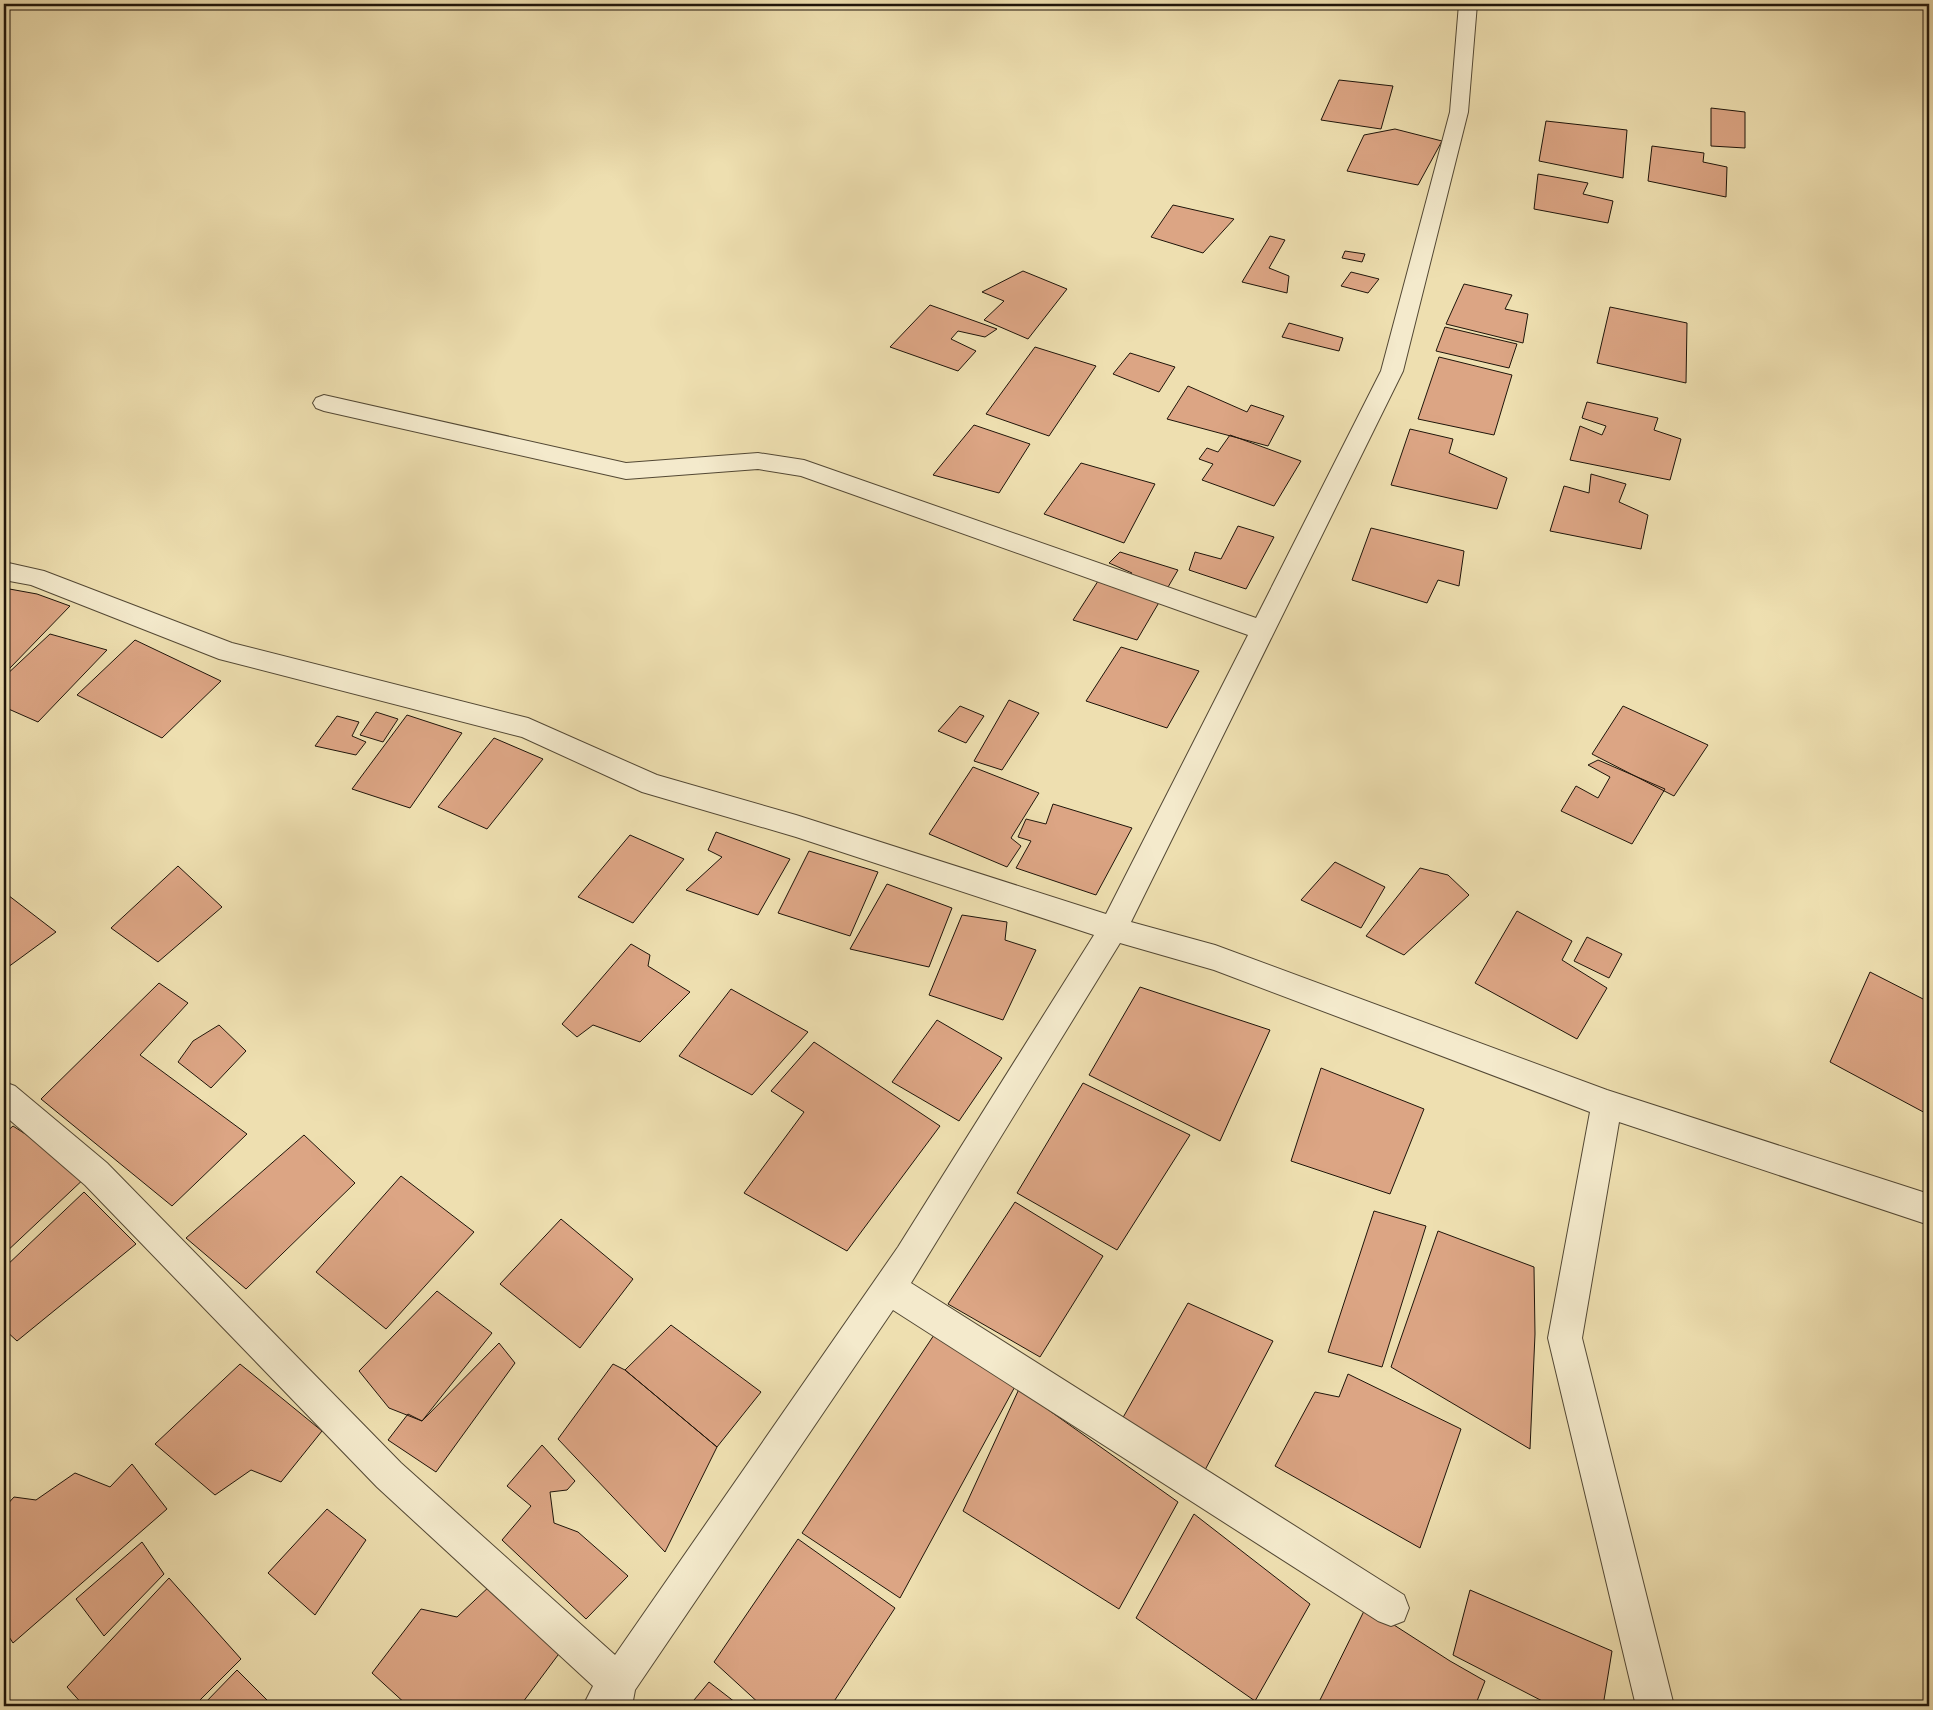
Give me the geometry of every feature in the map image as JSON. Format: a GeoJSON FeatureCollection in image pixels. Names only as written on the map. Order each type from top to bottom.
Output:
{"type":"FeatureCollection","features":[{"type":"Feature","properties":{"kind":"street"},"geometry":{"type":"LineString","coordinates":[[4,1096],[96,1174],[389,1475],[611,1698],[889,1288],[1112,929],[1392,371],[1459,112],[1468,4]]}},
{"type":"Feature","properties":{"kind":"street"},"geometry":{"type":"LineString","coordinates":[[324,403],[626,470],[758,461],[804,468],[1262,630]]}},
{"type":"Feature","properties":{"kind":"street"},"geometry":{"type":"LineString","coordinates":[[4,570],[35,577],[228,652],[528,728],[651,784],[796,826],[1112,929],[1215,958],[1607,1104],[1929,1210]]}},
{"type":"Feature","properties":{"kind":"street"},"geometry":{"type":"LineString","coordinates":[[1607,1104],[1565,1338],[1651,1697],[1655,1706]]}},
{"type":"Feature","properties":{"kind":"street"},"geometry":{"type":"LineString","coordinates":[[889,1288],[1391,1608]]}},
{"type":"Feature","properties":{"kind":"building"},"geometry":{"type":"Polygon","coordinates":[[[1339,80],[1393,86],[1381,129],[1321,120],[1339,80]]]}},
{"type":"Feature","properties":{"kind":"building"},"geometry":{"type":"Polygon","coordinates":[[[1711,108],[1745,112],[1745,148],[1711,146],[1711,108]]]}},
{"type":"Feature","properties":{"kind":"building"},"geometry":{"type":"Polygon","coordinates":[[[1546,121],[1627,130],[1623,178],[1539,161],[1546,121]]]}},
{"type":"Feature","properties":{"kind":"building"},"geometry":{"type":"Polygon","coordinates":[[[1395,129],[1442,141],[1418,185],[1347,171],[1364,135],[1395,129]]]}},
{"type":"Feature","properties":{"kind":"building"},"geometry":{"type":"Polygon","coordinates":[[[1652,146],[1704,153],[1703,162],[1727,167],[1726,197],[1648,181],[1652,146]]]}},
{"type":"Feature","properties":{"kind":"building"},"geometry":{"type":"Polygon","coordinates":[[[1538,174],[1588,183],[1583,194],[1613,201],[1608,223],[1534,209],[1538,174]]]}},
{"type":"Feature","properties":{"kind":"building"},"geometry":{"type":"Polygon","coordinates":[[[1173,205],[1234,219],[1203,253],[1151,237],[1173,205]]]}},
{"type":"Feature","properties":{"kind":"building"},"geometry":{"type":"Polygon","coordinates":[[[1270,236],[1285,240],[1269,268],[1289,276],[1287,293],[1242,282],[1270,236]]]}},
{"type":"Feature","properties":{"kind":"building"},"geometry":{"type":"Polygon","coordinates":[[[1345,251],[1365,254],[1362,262],[1342,258],[1345,251]]]}},
{"type":"Feature","properties":{"kind":"building"},"geometry":{"type":"Polygon","coordinates":[[[1023,271],[1067,289],[1028,339],[984,320],[1004,301],[982,292],[1023,271]]]}},
{"type":"Feature","properties":{"kind":"building"},"geometry":{"type":"Polygon","coordinates":[[[1351,272],[1379,279],[1368,293],[1341,286],[1351,272]]]}},
{"type":"Feature","properties":{"kind":"building"},"geometry":{"type":"Polygon","coordinates":[[[1464,284],[1512,295],[1505,309],[1528,314],[1523,343],[1446,324],[1464,284]]]}},
{"type":"Feature","properties":{"kind":"building"},"geometry":{"type":"Polygon","coordinates":[[[930,305],[997,329],[985,337],[958,331],[951,339],[976,351],[958,371],[890,347],[930,305]]]}},
{"type":"Feature","properties":{"kind":"building"},"geometry":{"type":"Polygon","coordinates":[[[1610,307],[1687,323],[1686,383],[1597,363],[1610,307]]]}},
{"type":"Feature","properties":{"kind":"building"},"geometry":{"type":"Polygon","coordinates":[[[1289,323],[1343,338],[1339,351],[1282,337],[1289,323]]]}},
{"type":"Feature","properties":{"kind":"building"},"geometry":{"type":"Polygon","coordinates":[[[1445,327],[1517,344],[1509,368],[1436,351],[1445,327]]]}},
{"type":"Feature","properties":{"kind":"building"},"geometry":{"type":"Polygon","coordinates":[[[1035,347],[1096,366],[1049,436],[986,414],[1035,347]]]}},
{"type":"Feature","properties":{"kind":"building"},"geometry":{"type":"Polygon","coordinates":[[[1130,353],[1175,367],[1159,392],[1113,374],[1130,353]]]}},
{"type":"Feature","properties":{"kind":"building"},"geometry":{"type":"Polygon","coordinates":[[[1439,357],[1512,375],[1494,435],[1418,419],[1439,357]]]}},
{"type":"Feature","properties":{"kind":"building"},"geometry":{"type":"Polygon","coordinates":[[[1188,386],[1247,412],[1251,405],[1284,416],[1268,446],[1167,419],[1188,386]]]}},
{"type":"Feature","properties":{"kind":"building"},"geometry":{"type":"Polygon","coordinates":[[[1587,402],[1658,418],[1654,430],[1681,439],[1670,480],[1570,460],[1580,426],[1602,435],[1606,426],[1582,418],[1587,402]]]}},
{"type":"Feature","properties":{"kind":"building"},"geometry":{"type":"Polygon","coordinates":[[[974,425],[1030,444],[999,493],[933,475],[974,425]]]}},
{"type":"Feature","properties":{"kind":"building"},"geometry":{"type":"Polygon","coordinates":[[[1410,429],[1453,439],[1449,453],[1507,478],[1497,509],[1391,485],[1410,429]]]}},
{"type":"Feature","properties":{"kind":"building"},"geometry":{"type":"Polygon","coordinates":[[[1230,435],[1301,461],[1274,506],[1202,480],[1213,464],[1199,459],[1207,448],[1218,452],[1230,435]]]}},
{"type":"Feature","properties":{"kind":"building"},"geometry":{"type":"Polygon","coordinates":[[[1081,463],[1155,484],[1124,543],[1044,514],[1081,463]]]}},
{"type":"Feature","properties":{"kind":"building"},"geometry":{"type":"Polygon","coordinates":[[[1591,474],[1626,484],[1619,502],[1648,515],[1641,549],[1550,531],[1564,486],[1589,493],[1591,474]]]}},
{"type":"Feature","properties":{"kind":"building"},"geometry":{"type":"Polygon","coordinates":[[[1238,526],[1274,537],[1246,589],[1189,570],[1195,552],[1221,559],[1238,526]]]}},
{"type":"Feature","properties":{"kind":"building"},"geometry":{"type":"Polygon","coordinates":[[[1371,528],[1464,551],[1459,586],[1438,580],[1427,603],[1352,580],[1371,528]]]}},
{"type":"Feature","properties":{"kind":"building"},"geometry":{"type":"Polygon","coordinates":[[[1120,552],[1178,570],[1137,640],[1073,620],[1100,578],[1120,586],[1132,573],[1109,563],[1120,552]]]}},
{"type":"Feature","properties":{"kind":"building"},"geometry":{"type":"Polygon","coordinates":[[[4,588],[37,594],[70,606],[10,668],[4,667],[4,588]]]}},
{"type":"Feature","properties":{"kind":"building"},"geometry":{"type":"Polygon","coordinates":[[[50,634],[107,650],[38,722],[4,707],[4,677],[50,634]]]}},
{"type":"Feature","properties":{"kind":"building"},"geometry":{"type":"Polygon","coordinates":[[[135,640],[221,681],[162,738],[77,695],[135,640]]]}},
{"type":"Feature","properties":{"kind":"building"},"geometry":{"type":"Polygon","coordinates":[[[1121,647],[1199,671],[1167,728],[1086,701],[1121,647]]]}},
{"type":"Feature","properties":{"kind":"building"},"geometry":{"type":"Polygon","coordinates":[[[1009,700],[1039,713],[1002,770],[974,761],[1009,700]]]}},
{"type":"Feature","properties":{"kind":"building"},"geometry":{"type":"Polygon","coordinates":[[[960,706],[984,716],[966,743],[938,731],[960,706]]]}},
{"type":"Feature","properties":{"kind":"building"},"geometry":{"type":"Polygon","coordinates":[[[1623,706],[1708,745],[1674,796],[1592,754],[1623,706]]]}},
{"type":"Feature","properties":{"kind":"building"},"geometry":{"type":"Polygon","coordinates":[[[376,712],[398,719],[383,742],[360,735],[376,712]]]}},
{"type":"Feature","properties":{"kind":"building"},"geometry":{"type":"Polygon","coordinates":[[[407,715],[462,733],[410,808],[352,789],[407,715]]]}},
{"type":"Feature","properties":{"kind":"building"},"geometry":{"type":"Polygon","coordinates":[[[337,716],[359,722],[352,736],[366,742],[356,755],[315,746],[337,716]]]}},
{"type":"Feature","properties":{"kind":"building"},"geometry":{"type":"Polygon","coordinates":[[[494,738],[543,759],[487,829],[438,807],[494,738]]]}},
{"type":"Feature","properties":{"kind":"building"},"geometry":{"type":"Polygon","coordinates":[[[1598,760],[1665,789],[1632,844],[1561,811],[1576,786],[1598,798],[1610,777],[1588,765],[1598,760]]]}},
{"type":"Feature","properties":{"kind":"building"},"geometry":{"type":"Polygon","coordinates":[[[973,767],[1039,793],[1011,838],[1021,846],[1007,867],[929,834],[973,767]]]}},
{"type":"Feature","properties":{"kind":"building"},"geometry":{"type":"Polygon","coordinates":[[[1053,804],[1132,828],[1096,895],[1016,868],[1031,841],[1018,837],[1026,819],[1046,824],[1053,804]]]}},
{"type":"Feature","properties":{"kind":"building"},"geometry":{"type":"Polygon","coordinates":[[[716,832],[790,859],[758,915],[686,890],[722,857],[708,850],[716,832]]]}},
{"type":"Feature","properties":{"kind":"building"},"geometry":{"type":"Polygon","coordinates":[[[630,835],[684,859],[633,923],[578,897],[630,835]]]}},
{"type":"Feature","properties":{"kind":"building"},"geometry":{"type":"Polygon","coordinates":[[[809,851],[878,872],[850,936],[778,913],[809,851]]]}},
{"type":"Feature","properties":{"kind":"building"},"geometry":{"type":"Polygon","coordinates":[[[1335,862],[1385,887],[1361,928],[1301,900],[1335,862]]]}},
{"type":"Feature","properties":{"kind":"building"},"geometry":{"type":"Polygon","coordinates":[[[178,866],[222,907],[158,962],[111,928],[178,866]]]}},
{"type":"Feature","properties":{"kind":"building"},"geometry":{"type":"Polygon","coordinates":[[[1420,868],[1448,875],[1469,895],[1404,955],[1366,936],[1420,868]]]}},
{"type":"Feature","properties":{"kind":"building"},"geometry":{"type":"Polygon","coordinates":[[[887,884],[952,908],[929,967],[850,949],[887,884]]]}},
{"type":"Feature","properties":{"kind":"building"},"geometry":{"type":"Polygon","coordinates":[[[4,892],[56,932],[4,970],[4,892]]]}},
{"type":"Feature","properties":{"kind":"building"},"geometry":{"type":"Polygon","coordinates":[[[1517,911],[1572,941],[1562,960],[1607,988],[1577,1039],[1475,983],[1517,911]]]}},
{"type":"Feature","properties":{"kind":"building"},"geometry":{"type":"Polygon","coordinates":[[[962,915],[1007,922],[1005,940],[1036,950],[1003,1020],[929,995],[962,915]]]}},
{"type":"Feature","properties":{"kind":"building"},"geometry":{"type":"Polygon","coordinates":[[[1587,937],[1622,954],[1609,978],[1574,961],[1587,937]]]}},
{"type":"Feature","properties":{"kind":"building"},"geometry":{"type":"Polygon","coordinates":[[[631,944],[650,955],[648,966],[690,992],[640,1042],[593,1025],[577,1037],[562,1024],[631,944]]]}},
{"type":"Feature","properties":{"kind":"building"},"geometry":{"type":"Polygon","coordinates":[[[1870,972],[1929,1002],[1929,1115],[1830,1062],[1870,972]]]}},
{"type":"Feature","properties":{"kind":"building"},"geometry":{"type":"Polygon","coordinates":[[[159,983],[188,1003],[140,1055],[247,1134],[172,1206],[41,1099],[159,983]]]}},
{"type":"Feature","properties":{"kind":"building"},"geometry":{"type":"Polygon","coordinates":[[[1140,987],[1270,1030],[1220,1141],[1089,1075],[1140,987]]]}},
{"type":"Feature","properties":{"kind":"building"},"geometry":{"type":"Polygon","coordinates":[[[731,989],[808,1032],[752,1095],[679,1056],[731,989]]]}},
{"type":"Feature","properties":{"kind":"building"},"geometry":{"type":"Polygon","coordinates":[[[937,1020],[1002,1058],[959,1121],[892,1082],[937,1020]]]}},
{"type":"Feature","properties":{"kind":"building"},"geometry":{"type":"Polygon","coordinates":[[[219,1025],[246,1051],[211,1088],[178,1062],[193,1041],[219,1025]]]}},
{"type":"Feature","properties":{"kind":"building"},"geometry":{"type":"Polygon","coordinates":[[[814,1042],[940,1126],[847,1251],[744,1193],[804,1112],[771,1091],[814,1042]]]}},
{"type":"Feature","properties":{"kind":"building"},"geometry":{"type":"Polygon","coordinates":[[[1321,1068],[1424,1109],[1390,1194],[1291,1161],[1321,1068]]]}},
{"type":"Feature","properties":{"kind":"building"},"geometry":{"type":"Polygon","coordinates":[[[1083,1083],[1190,1135],[1117,1250],[1017,1193],[1083,1083]]]}},
{"type":"Feature","properties":{"kind":"building"},"geometry":{"type":"Polygon","coordinates":[[[13,1126],[88,1175],[4,1254],[4,1134],[13,1126]]]}},
{"type":"Feature","properties":{"kind":"building"},"geometry":{"type":"Polygon","coordinates":[[[304,1135],[355,1183],[246,1289],[186,1238],[304,1135]]]}},
{"type":"Feature","properties":{"kind":"building"},"geometry":{"type":"Polygon","coordinates":[[[401,1176],[474,1232],[386,1329],[316,1272],[401,1176]]]}},
{"type":"Feature","properties":{"kind":"building"},"geometry":{"type":"Polygon","coordinates":[[[84,1192],[136,1244],[17,1341],[4,1329],[4,1268],[84,1192]]]}},
{"type":"Feature","properties":{"kind":"building"},"geometry":{"type":"Polygon","coordinates":[[[1015,1202],[1103,1256],[1040,1357],[948,1304],[1015,1202]]]}},
{"type":"Feature","properties":{"kind":"building"},"geometry":{"type":"Polygon","coordinates":[[[1374,1211],[1426,1226],[1382,1367],[1328,1352],[1374,1211]]]}},
{"type":"Feature","properties":{"kind":"building"},"geometry":{"type":"Polygon","coordinates":[[[561,1219],[633,1279],[580,1348],[500,1284],[561,1219]]]}},
{"type":"Feature","properties":{"kind":"building"},"geometry":{"type":"Polygon","coordinates":[[[1438,1231],[1534,1267],[1535,1334],[1530,1449],[1391,1367],[1438,1231]]]}},
{"type":"Feature","properties":{"kind":"building"},"geometry":{"type":"Polygon","coordinates":[[[437,1291],[492,1333],[422,1421],[389,1408],[359,1371],[437,1291]]]}},
{"type":"Feature","properties":{"kind":"building"},"geometry":{"type":"Polygon","coordinates":[[[1188,1303],[1273,1341],[1205,1470],[1121,1421],[1188,1303]]]}},
{"type":"Feature","properties":{"kind":"building"},"geometry":{"type":"Polygon","coordinates":[[[671,1325],[761,1392],[717,1447],[625,1370],[671,1325]]]}},
{"type":"Feature","properties":{"kind":"building"},"geometry":{"type":"Polygon","coordinates":[[[934,1335],[1018,1381],[900,1598],[802,1533],[934,1335]]]}},
{"type":"Feature","properties":{"kind":"building"},"geometry":{"type":"Polygon","coordinates":[[[499,1343],[515,1363],[436,1472],[388,1440],[408,1414],[422,1421],[499,1343]]]}},
{"type":"Feature","properties":{"kind":"building"},"geometry":{"type":"Polygon","coordinates":[[[240,1364],[322,1431],[281,1482],[251,1470],[215,1495],[155,1444],[240,1364]]]}},
{"type":"Feature","properties":{"kind":"building"},"geometry":{"type":"Polygon","coordinates":[[[613,1364],[625,1370],[717,1447],[665,1552],[558,1439],[613,1364]]]}},
{"type":"Feature","properties":{"kind":"building"},"geometry":{"type":"Polygon","coordinates":[[[1348,1374],[1461,1429],[1420,1548],[1275,1466],[1315,1392],[1339,1397],[1348,1374]]]}},
{"type":"Feature","properties":{"kind":"building"},"geometry":{"type":"Polygon","coordinates":[[[1019,1389],[1178,1502],[1119,1609],[963,1511],[1019,1389]]]}},
{"type":"Feature","properties":{"kind":"building"},"geometry":{"type":"Polygon","coordinates":[[[542,1445],[575,1481],[567,1490],[550,1492],[554,1523],[578,1532],[628,1576],[586,1619],[502,1540],[531,1506],[507,1486],[542,1445]]]}},
{"type":"Feature","properties":{"kind":"building"},"geometry":{"type":"Polygon","coordinates":[[[132,1464],[167,1509],[13,1643],[4,1629],[4,1508],[14,1497],[36,1500],[75,1473],[110,1487],[132,1464]]]}},
{"type":"Feature","properties":{"kind":"building"},"geometry":{"type":"Polygon","coordinates":[[[327,1509],[366,1540],[315,1615],[268,1573],[327,1509]]]}},
{"type":"Feature","properties":{"kind":"building"},"geometry":{"type":"Polygon","coordinates":[[[1194,1514],[1310,1604],[1255,1701],[1136,1618],[1194,1514]]]}},
{"type":"Feature","properties":{"kind":"building"},"geometry":{"type":"Polygon","coordinates":[[[798,1539],[895,1608],[831,1706],[762,1706],[714,1662],[798,1539]]]}},
{"type":"Feature","properties":{"kind":"building"},"geometry":{"type":"Polygon","coordinates":[[[142,1542],[164,1574],[104,1636],[76,1599],[142,1542]]]}},
{"type":"Feature","properties":{"kind":"building"},"geometry":{"type":"Polygon","coordinates":[[[169,1578],[241,1659],[194,1706],[84,1706],[67,1687],[169,1578]]]}},
{"type":"Feature","properties":{"kind":"building"},"geometry":{"type":"Polygon","coordinates":[[[492,1584],[561,1651],[520,1706],[408,1706],[372,1673],[421,1609],[457,1617],[492,1584]]]}},
{"type":"Feature","properties":{"kind":"building"},"geometry":{"type":"Polygon","coordinates":[[[1470,1590],[1612,1651],[1603,1706],[1552,1706],[1453,1655],[1470,1590]]]}},
{"type":"Feature","properties":{"kind":"building"},"geometry":{"type":"Polygon","coordinates":[[[1366,1607],[1485,1681],[1475,1706],[1317,1706],[1366,1607]]]}},
{"type":"Feature","properties":{"kind":"building"},"geometry":{"type":"Polygon","coordinates":[[[237,1670],[273,1706],[202,1706],[237,1670]]]}},
{"type":"Feature","properties":{"kind":"building"},"geometry":{"type":"Polygon","coordinates":[[[709,1682],[740,1706],[689,1706],[709,1682]]]}}]}
